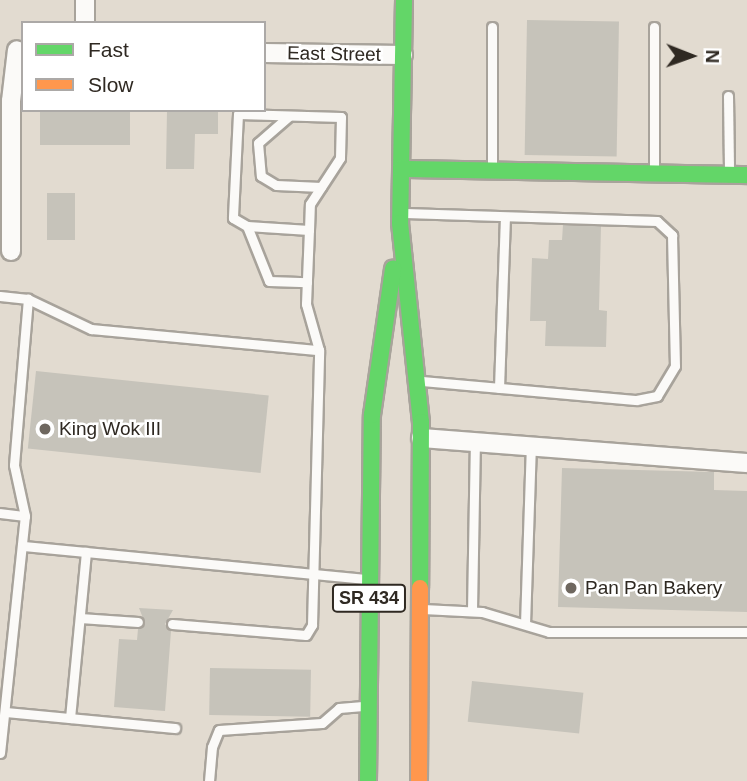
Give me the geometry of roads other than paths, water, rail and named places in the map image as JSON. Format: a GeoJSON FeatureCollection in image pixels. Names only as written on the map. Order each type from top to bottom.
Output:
{"type":"FeatureCollection","features":[{"type":"Feature","properties":{"kind":"main road","name":"SR 434"},"geometry":{"type":"LineString","coordinates":[[368,781],[372,415],[400,218],[404,0]]}},
{"type":"Feature","properties":{"kind":"main road"},"geometry":{"type":"LineString","coordinates":[[401,169],[747,175]]}},
{"type":"Feature","properties":{"kind":"main road","name":"SR 434"},"geometry":{"type":"LineString","coordinates":[[400,218],[421,438],[419,781]]}},
{"type":"Feature","properties":{"kind":"street"},"geometry":{"type":"LineString","coordinates":[[85,0],[85,21]]}},
{"type":"Feature","properties":{"kind":"street"},"geometry":{"type":"LineString","coordinates":[[11,251],[13,50]]}},
{"type":"Feature","properties":{"kind":"street","name":"East Street"},"geometry":{"type":"LineString","coordinates":[[266,53],[403,55]]}},
{"type":"Feature","properties":{"kind":"street"},"geometry":{"type":"LineString","coordinates":[[421,438],[747,463]]}},
{"type":"Feature","properties":{"kind":"lane"},"geometry":{"type":"LineString","coordinates":[[492,27],[492,171]]}},
{"type":"Feature","properties":{"kind":"lane"},"geometry":{"type":"LineString","coordinates":[[654,27],[654,174]]}},
{"type":"Feature","properties":{"kind":"lane"},"geometry":{"type":"LineString","coordinates":[[728,96],[729,175]]}},
{"type":"Feature","properties":{"kind":"lane"},"geometry":{"type":"LineString","coordinates":[[172,624],[306,635],[312,625],[319,350],[306,304],[307,282],[309,230],[310,204],[340,158],[341,117],[238,112],[233,218],[247,226],[309,230]]}},
{"type":"Feature","properties":{"kind":"lane"},"geometry":{"type":"LineString","coordinates":[[289,116],[258,143],[261,176],[276,185],[321,187]]}},
{"type":"Feature","properties":{"kind":"lane"},"geometry":{"type":"LineString","coordinates":[[400,218],[657,221],[672,235],[675,366],[657,396],[636,400],[417,381]]}},
{"type":"Feature","properties":{"kind":"lane"},"geometry":{"type":"LineString","coordinates":[[499,388],[505,219]]}},
{"type":"Feature","properties":{"kind":"lane"},"geometry":{"type":"LineString","coordinates":[[247,226],[269,281],[307,282]]}},
{"type":"Feature","properties":{"kind":"lane"},"geometry":{"type":"LineString","coordinates":[[0,296],[28,299],[91,329],[319,350]]}},
{"type":"Feature","properties":{"kind":"lane"},"geometry":{"type":"LineString","coordinates":[[0,752],[5,712],[4,687],[25,516],[14,465],[28,299]]}},
{"type":"Feature","properties":{"kind":"lane"},"geometry":{"type":"LineString","coordinates":[[472,610],[475,441]]}},
{"type":"Feature","properties":{"kind":"lane"},"geometry":{"type":"LineString","coordinates":[[525,624],[531,445]]}},
{"type":"Feature","properties":{"kind":"lane"},"geometry":{"type":"LineString","coordinates":[[0,513],[25,516]]}},
{"type":"Feature","properties":{"kind":"lane"},"geometry":{"type":"LineString","coordinates":[[23,546],[369,579]]}},
{"type":"Feature","properties":{"kind":"lane"},"geometry":{"type":"LineString","coordinates":[[70,718],[86,552]]}},
{"type":"Feature","properties":{"kind":"lane"},"geometry":{"type":"LineString","coordinates":[[420,609],[472,610],[549,632],[747,632]]}},
{"type":"Feature","properties":{"kind":"lane"},"geometry":{"type":"LineString","coordinates":[[80,618],[138,622]]}},
{"type":"Feature","properties":{"kind":"lane"},"geometry":{"type":"LineString","coordinates":[[209,781],[212,747],[219,730],[322,723],[339,708],[369,706]]}},
{"type":"Feature","properties":{"kind":"lane"},"geometry":{"type":"LineString","coordinates":[[5,712],[175,728]]}},
{"type":"Feature","properties":{"kind":"place","name":"King Wok III"},"geometry":{"type":"Point","coordinates":[45,429]}},
{"type":"Feature","properties":{"kind":"place","name":"Pan Pan Bakery"},"geometry":{"type":"Point","coordinates":[571,588]}}]}
